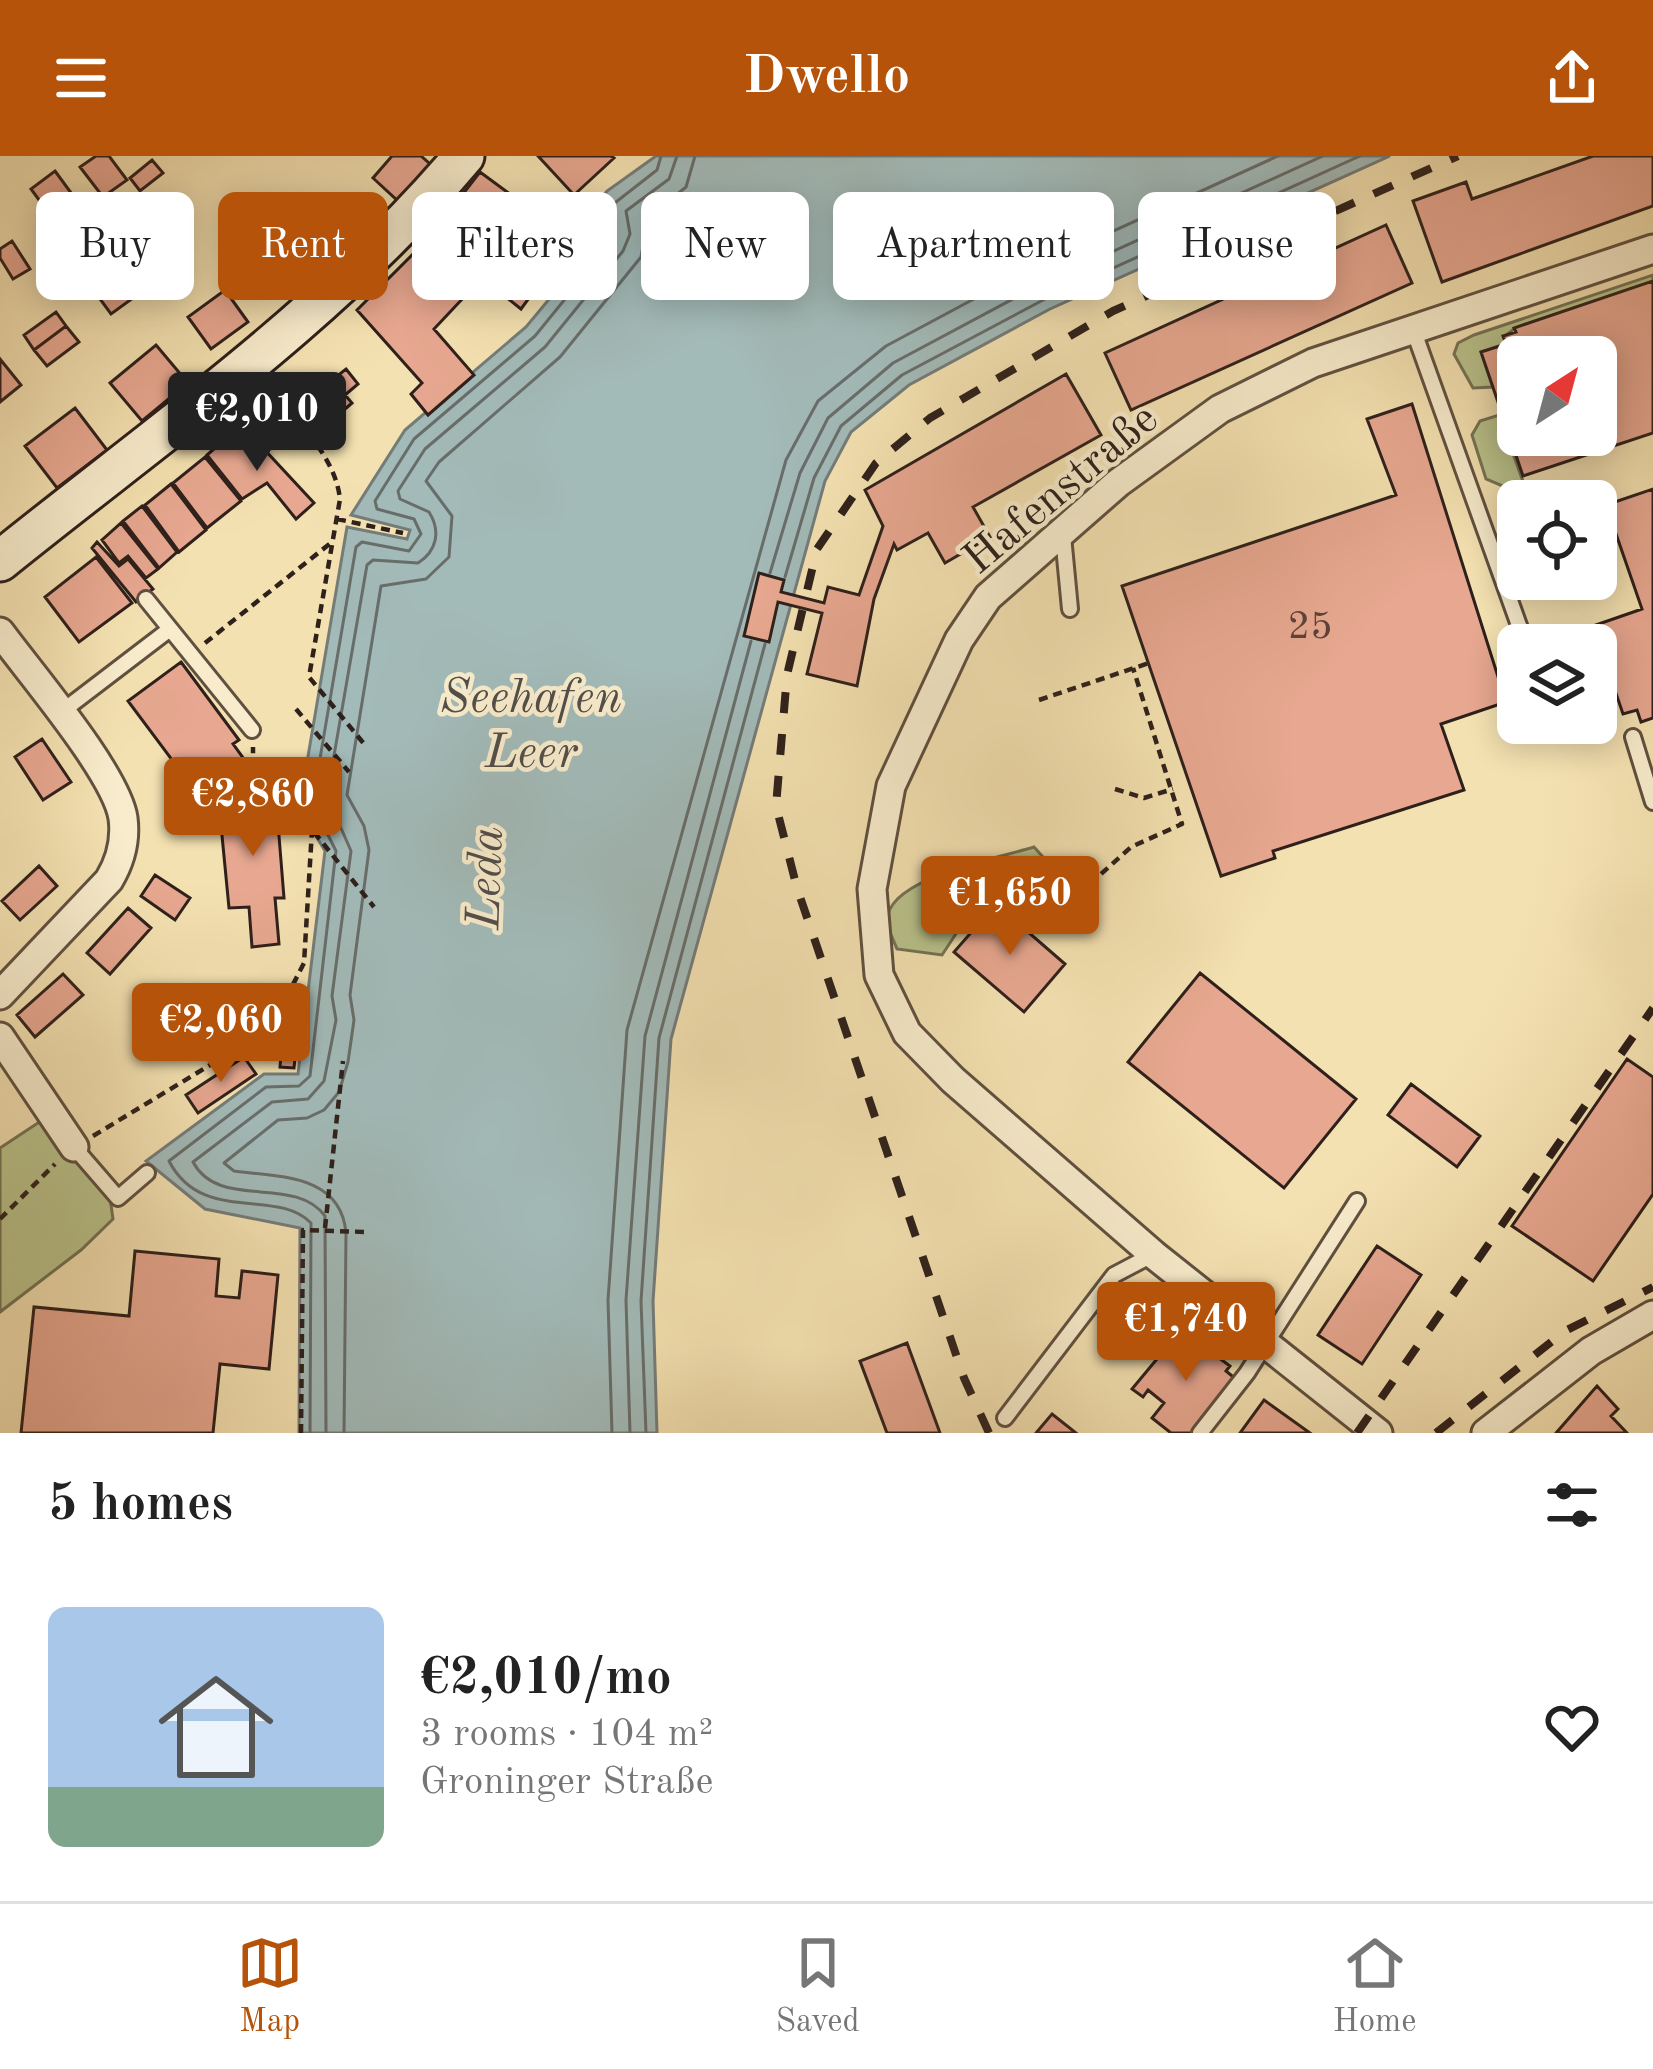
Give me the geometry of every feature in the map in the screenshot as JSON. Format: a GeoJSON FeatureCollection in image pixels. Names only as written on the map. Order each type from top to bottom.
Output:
{"type":"FeatureCollection","features":[{"type":"Feature","properties":{"kind":"street"},"geometry":{"type":"LineString","coordinates":[[0,561],[344,285],[406,226],[464,156]]}},
{"type":"Feature","properties":{"kind":"street","name":"Hafenstraße"},"geometry":{"type":"LineString","coordinates":[[1378,1433],[1154,1255],[907,1034],[879,976],[872,889],[891,786],[969,625],[988,597],[1063,531],[1220,410],[1312,363],[1653,249]]}},
{"type":"Feature","properties":{"kind":"street"},"geometry":{"type":"LineString","coordinates":[[0,632],[117,799],[123,816],[121,861],[88,905],[0,995]]}},
{"type":"Feature","properties":{"kind":"street"},"geometry":{"type":"LineString","coordinates":[[0,1037],[74,1148]]}},
{"type":"Feature","properties":{"kind":"street"},"geometry":{"type":"LineString","coordinates":[[1486,1433],[1591,1351],[1653,1315]]}},
{"type":"Feature","properties":{"kind":"lane"},"geometry":{"type":"LineString","coordinates":[[1414,329],[1519,624]]}},
{"type":"Feature","properties":{"kind":"lane"},"geometry":{"type":"LineString","coordinates":[[1063,531],[1070,609]]}},
{"type":"Feature","properties":{"kind":"lane"},"geometry":{"type":"LineString","coordinates":[[146,599],[252,730]]}},
{"type":"Feature","properties":{"kind":"lane"},"geometry":{"type":"LineString","coordinates":[[59,713],[170,628]]}},
{"type":"Feature","properties":{"kind":"lane"},"geometry":{"type":"LineString","coordinates":[[1633,736],[1653,802]]}},
{"type":"Feature","properties":{"kind":"lane"},"geometry":{"type":"LineString","coordinates":[[74,1148],[118,1198],[147,1173]]}},
{"type":"Feature","properties":{"kind":"lane"},"geometry":{"type":"LineString","coordinates":[[1201,1433],[1357,1201]]}},
{"type":"Feature","properties":{"kind":"lane"},"geometry":{"type":"LineString","coordinates":[[1005,1418],[1114,1276],[1154,1255]]}},
{"type":"Feature","properties":{"kind":"path"},"geometry":{"type":"LineString","coordinates":[[250,364],[329,461],[338,480],[337,519],[309,676],[365,745]]}},
{"type":"Feature","properties":{"kind":"path"},"geometry":{"type":"LineString","coordinates":[[337,519],[403,533]]}},
{"type":"Feature","properties":{"kind":"path"},"geometry":{"type":"LineString","coordinates":[[191,654],[333,542]]}},
{"type":"Feature","properties":{"kind":"path"},"geometry":{"type":"LineString","coordinates":[[1039,700],[1152,662]]}},
{"type":"Feature","properties":{"kind":"path"},"geometry":{"type":"LineString","coordinates":[[1090,884],[1131,847],[1182,824],[1175,788],[1132,668]]}},
{"type":"Feature","properties":{"kind":"path"},"geometry":{"type":"LineString","coordinates":[[296,709],[350,772]]}},
{"type":"Feature","properties":{"kind":"path"},"geometry":{"type":"LineString","coordinates":[[252,730],[253,756],[374,907]]}},
{"type":"Feature","properties":{"kind":"path"},"geometry":{"type":"LineString","coordinates":[[1115,789],[1144,798],[1175,788]]}},
{"type":"Feature","properties":{"kind":"path"},"geometry":{"type":"LineString","coordinates":[[0,1219],[74,1148],[248,1042],[280,1010],[304,963],[312,830]]}},
{"type":"Feature","properties":{"kind":"path"},"geometry":{"type":"LineString","coordinates":[[325,1231],[343,1061]]}},
{"type":"Feature","properties":{"kind":"path"},"geometry":{"type":"LineString","coordinates":[[301,1433],[303,1230],[367,1232]]}},
{"type":"Feature","properties":{"kind":"green space"},"geometry":{"type":"Polygon","coordinates":[[[1653,275],[1653,281],[1497,336],[1497,347],[1481,352],[1493,387],[1473,388],[1454,354],[1458,343],[1653,275]]]}},
{"type":"Feature","properties":{"kind":"green space"},"geometry":{"type":"Polygon","coordinates":[[[1497,416],[1497,456],[1514,456],[1522,480],[1497,480],[1497,484],[1486,479],[1472,435],[1480,421],[1497,416]]]}},
{"type":"Feature","properties":{"kind":"green space"},"geometry":{"type":"Polygon","coordinates":[[[1034,847],[1060,876],[1035,912],[1006,903],[996,892],[971,911],[942,955],[897,949],[887,922],[891,907],[904,893],[947,872],[1034,847]]]}},
{"type":"Feature","properties":{"kind":"green space"},"geometry":{"type":"Polygon","coordinates":[[[50,1115],[108,1184],[113,1219],[81,1250],[0,1312],[0,1148],[50,1115]]]}},
{"type":"Feature","properties":{"kind":"water","name":"Seehafen Leer"},"geometry":{"type":"Polygon","coordinates":[[[656,156],[1390,156],[1310,192],[1138,192],[1138,269],[1114,280],[1114,192],[833,192],[833,300],[1070,300],[909,385],[851,432],[825,481],[671,1039],[653,1301],[657,1433],[299,1433],[300,1228],[205,1209],[146,1161],[264,1074],[298,1074],[325,851],[290,792],[304,780],[347,527],[407,539],[410,530],[351,515],[405,430],[526,327],[548,300],[617,300],[617,192],[607,191],[656,156]]]}},
{"type":"Feature","properties":{"kind":"building"},"geometry":{"type":"Polygon","coordinates":[[[96,156],[109,156],[127,180],[110,192],[99,192],[80,167],[96,156]]]}},
{"type":"Feature","properties":{"kind":"building"},"geometry":{"type":"Polygon","coordinates":[[[392,156],[421,156],[430,164],[398,201],[373,178],[392,156]]]}},
{"type":"Feature","properties":{"kind":"building"},"geometry":{"type":"Polygon","coordinates":[[[538,156],[614,158],[577,192],[571,192],[538,156]]]}},
{"type":"Feature","properties":{"kind":"building"},"geometry":{"type":"Polygon","coordinates":[[[1593,156],[1653,156],[1653,206],[1442,282],[1413,201],[1466,182],[1472,199],[1593,156]]]}},
{"type":"Feature","properties":{"kind":"building"},"geometry":{"type":"Polygon","coordinates":[[[152,160],[163,173],[140,191],[130,178],[152,160]]]}},
{"type":"Feature","properties":{"kind":"building"},"geometry":{"type":"Polygon","coordinates":[[[55,171],[70,192],[36,192],[36,196],[31,189],[55,171]]]}},
{"type":"Feature","properties":{"kind":"building"},"geometry":{"type":"Polygon","coordinates":[[[480,172],[507,192],[464,192],[480,172]]]}},
{"type":"Feature","properties":{"kind":"building"},"geometry":{"type":"Polygon","coordinates":[[[1386,225],[1412,283],[1131,410],[1105,353],[1221,300],[1336,300],[1336,248],[1386,225]]]}},
{"type":"Feature","properties":{"kind":"building"},"geometry":{"type":"Polygon","coordinates":[[[12,241],[30,269],[13,279],[0,258],[0,249],[12,241]]]}},
{"type":"Feature","properties":{"kind":"building"},"geometry":{"type":"Polygon","coordinates":[[[412,255],[412,300],[461,300],[434,329],[474,375],[428,415],[411,394],[422,383],[357,310],[367,300],[388,300],[388,279],[412,255]]]}},
{"type":"Feature","properties":{"kind":"building"},"geometry":{"type":"Polygon","coordinates":[[[1653,281],[1653,433],[1617,445],[1617,336],[1503,336],[1516,332],[1514,328],[1653,281]]]}},
{"type":"Feature","properties":{"kind":"building"},"geometry":{"type":"Polygon","coordinates":[[[218,295],[218,300],[232,300],[248,322],[211,349],[188,317],[218,295]]]}},
{"type":"Feature","properties":{"kind":"building"},"geometry":{"type":"Polygon","coordinates":[[[101,300],[130,300],[111,314],[101,300]]]}},
{"type":"Feature","properties":{"kind":"building"},"geometry":{"type":"Polygon","coordinates":[[[56,312],[66,326],[34,350],[24,335],[56,312]]]}},
{"type":"Feature","properties":{"kind":"building"},"geometry":{"type":"Polygon","coordinates":[[[66,326],[79,342],[47,366],[34,350],[66,326]]]}},
{"type":"Feature","properties":{"kind":"building"},"geometry":{"type":"Polygon","coordinates":[[[156,345],[188,383],[142,421],[110,383],[156,345]]]}},
{"type":"Feature","properties":{"kind":"building"},"geometry":{"type":"Polygon","coordinates":[[[1497,347],[1497,399],[1481,352],[1497,347]]]}},
{"type":"Feature","properties":{"kind":"building"},"geometry":{"type":"Polygon","coordinates":[[[0,359],[21,385],[0,402],[0,359]]]}},
{"type":"Feature","properties":{"kind":"building"},"geometry":{"type":"Polygon","coordinates":[[[346,369],[358,384],[345,395],[352,403],[330,422],[304,391],[325,374],[331,381],[346,369]]]}},
{"type":"Feature","properties":{"kind":"building"},"geometry":{"type":"Polygon","coordinates":[[[1066,374],[1101,435],[973,507],[990,537],[945,563],[928,533],[897,550],[894,544],[874,599],[857,686],[807,674],[822,613],[778,602],[769,642],[744,636],[759,573],[784,580],[781,592],[824,603],[828,587],[859,595],[883,526],[865,490],[1066,374]]]}},
{"type":"Feature","properties":{"kind":"building"},"geometry":{"type":"Polygon","coordinates":[[[1412,404],[1497,673],[1497,705],[1441,724],[1464,790],[1273,851],[1275,858],[1221,876],[1122,586],[1396,495],[1367,419],[1412,404]]]}},
{"type":"Feature","properties":{"kind":"building"},"geometry":{"type":"Polygon","coordinates":[[[75,408],[107,450],[57,488],[25,446],[75,408]]]}},
{"type":"Feature","properties":{"kind":"building"},"geometry":{"type":"Polygon","coordinates":[[[232,433],[252,453],[262,447],[314,503],[296,519],[267,483],[242,499],[207,455],[232,433]]]}},
{"type":"Feature","properties":{"kind":"building"},"geometry":{"type":"Polygon","coordinates":[[[1516,456],[1583,456],[1523,476],[1516,456]]]}},
{"type":"Feature","properties":{"kind":"building"},"geometry":{"type":"Polygon","coordinates":[[[205,457],[241,501],[207,528],[173,483],[205,457]]]}},
{"type":"Feature","properties":{"kind":"building"},"geometry":{"type":"Polygon","coordinates":[[[171,484],[206,530],[179,552],[145,505],[171,484]]]}},
{"type":"Feature","properties":{"kind":"building"},"geometry":{"type":"Polygon","coordinates":[[[1653,489],[1653,718],[1641,722],[1637,710],[1623,714],[1617,696],[1617,624],[1599,624],[1642,609],[1617,537],[1617,501],[1653,489]]]}},
{"type":"Feature","properties":{"kind":"building"},"geometry":{"type":"Polygon","coordinates":[[[142,506],[177,552],[159,568],[123,521],[142,506]]]}},
{"type":"Feature","properties":{"kind":"building"},"geometry":{"type":"Polygon","coordinates":[[[121,523],[158,569],[146,578],[128,556],[119,563],[102,540],[121,523]]]}},
{"type":"Feature","properties":{"kind":"building"},"geometry":{"type":"Polygon","coordinates":[[[97,542],[119,566],[128,559],[153,589],[136,602],[92,548],[97,542]]]}},
{"type":"Feature","properties":{"kind":"building"},"geometry":{"type":"Polygon","coordinates":[[[96,557],[132,603],[79,642],[45,597],[96,557]]]}},
{"type":"Feature","properties":{"kind":"building"},"geometry":{"type":"Polygon","coordinates":[[[181,662],[239,740],[233,744],[257,777],[211,812],[128,701],[181,662]]]}},
{"type":"Feature","properties":{"kind":"building"},"geometry":{"type":"Polygon","coordinates":[[[42,739],[71,782],[43,800],[15,757],[42,739]]]}},
{"type":"Feature","properties":{"kind":"building"},"geometry":{"type":"Polygon","coordinates":[[[257,777],[259,800],[276,799],[284,898],[275,898],[279,944],[252,947],[249,907],[229,908],[221,825],[212,825],[211,812],[257,777]]]}},
{"type":"Feature","properties":{"kind":"building"},"geometry":{"type":"Polygon","coordinates":[[[39,866],[57,886],[20,920],[2,901],[39,866]]]}},
{"type":"Feature","properties":{"kind":"building"},"geometry":{"type":"Polygon","coordinates":[[[155,875],[190,898],[175,920],[141,896],[155,875]]]}},
{"type":"Feature","properties":{"kind":"building"},"geometry":{"type":"Polygon","coordinates":[[[996,904],[1065,964],[1024,1012],[954,952],[996,904]]]}},
{"type":"Feature","properties":{"kind":"building"},"geometry":{"type":"Polygon","coordinates":[[[128,908],[151,928],[110,974],[87,953],[128,908]]]}},
{"type":"Feature","properties":{"kind":"building"},"geometry":{"type":"Polygon","coordinates":[[[1200,973],[1356,1099],[1284,1188],[1128,1062],[1200,973]]]}},
{"type":"Feature","properties":{"kind":"building"},"geometry":{"type":"Polygon","coordinates":[[[63,974],[83,995],[35,1037],[17,1015],[63,974]]]}},
{"type":"Feature","properties":{"kind":"building"},"geometry":{"type":"Polygon","coordinates":[[[284,1018],[299,1019],[294,1068],[280,1067],[284,1018]]]}},
{"type":"Feature","properties":{"kind":"building"},"geometry":{"type":"Polygon","coordinates":[[[244,1057],[256,1074],[198,1113],[186,1095],[244,1057]]]}},
{"type":"Feature","properties":{"kind":"building"},"geometry":{"type":"Polygon","coordinates":[[[1627,1059],[1653,1077],[1653,1194],[1593,1281],[1512,1226],[1627,1059]]]}},
{"type":"Feature","properties":{"kind":"building"},"geometry":{"type":"Polygon","coordinates":[[[1411,1084],[1480,1136],[1457,1167],[1388,1115],[1411,1084]]]}},
{"type":"Feature","properties":{"kind":"building"},"geometry":{"type":"Polygon","coordinates":[[[1377,1246],[1421,1275],[1362,1364],[1318,1335],[1377,1246]]]}},
{"type":"Feature","properties":{"kind":"building"},"geometry":{"type":"Polygon","coordinates":[[[135,1251],[219,1259],[216,1296],[239,1298],[242,1271],[278,1275],[269,1369],[220,1364],[213,1433],[21,1433],[34,1307],[129,1316],[135,1251]]]}},
{"type":"Feature","properties":{"kind":"building"},"geometry":{"type":"Polygon","coordinates":[[[1137,1293],[1159,1310],[1125,1357],[1103,1340],[1137,1293]]]}},
{"type":"Feature","properties":{"kind":"building"},"geometry":{"type":"Polygon","coordinates":[[[1181,1330],[1230,1366],[1226,1371],[1237,1380],[1194,1433],[1171,1433],[1152,1418],[1164,1403],[1148,1390],[1143,1397],[1132,1389],[1181,1330]]]}},
{"type":"Feature","properties":{"kind":"building"},"geometry":{"type":"Polygon","coordinates":[[[907,1343],[940,1433],[887,1433],[860,1361],[907,1343]]]}},
{"type":"Feature","properties":{"kind":"building"},"geometry":{"type":"Polygon","coordinates":[[[1597,1386],[1618,1409],[1611,1416],[1627,1433],[1556,1433],[1597,1386]]]}},
{"type":"Feature","properties":{"kind":"building"},"geometry":{"type":"Polygon","coordinates":[[[1264,1400],[1310,1433],[1240,1433],[1264,1400]]]}},
{"type":"Feature","properties":{"kind":"building"},"geometry":{"type":"Polygon","coordinates":[[[1052,1414],[1076,1433],[1036,1433],[1052,1414]]]}},
{"type":"Feature","properties":{"kind":"railway"},"geometry":{"type":"LineString","coordinates":[[989,1433],[964,1378],[797,888],[776,806],[787,675],[817,549],[876,463],[930,418],[1113,311],[1458,156]]}},
{"type":"Feature","properties":{"kind":"railway"},"geometry":{"type":"LineString","coordinates":[[1357,1433],[1653,1008]]}},
{"type":"Feature","properties":{"kind":"railway"},"geometry":{"type":"LineString","coordinates":[[1436,1433],[1565,1331],[1653,1287]]}},
{"type":"Feature","properties":{"kind":"water label","name":"Leda"},"geometry":{"type":"Point","coordinates":[483,878]}}]}
